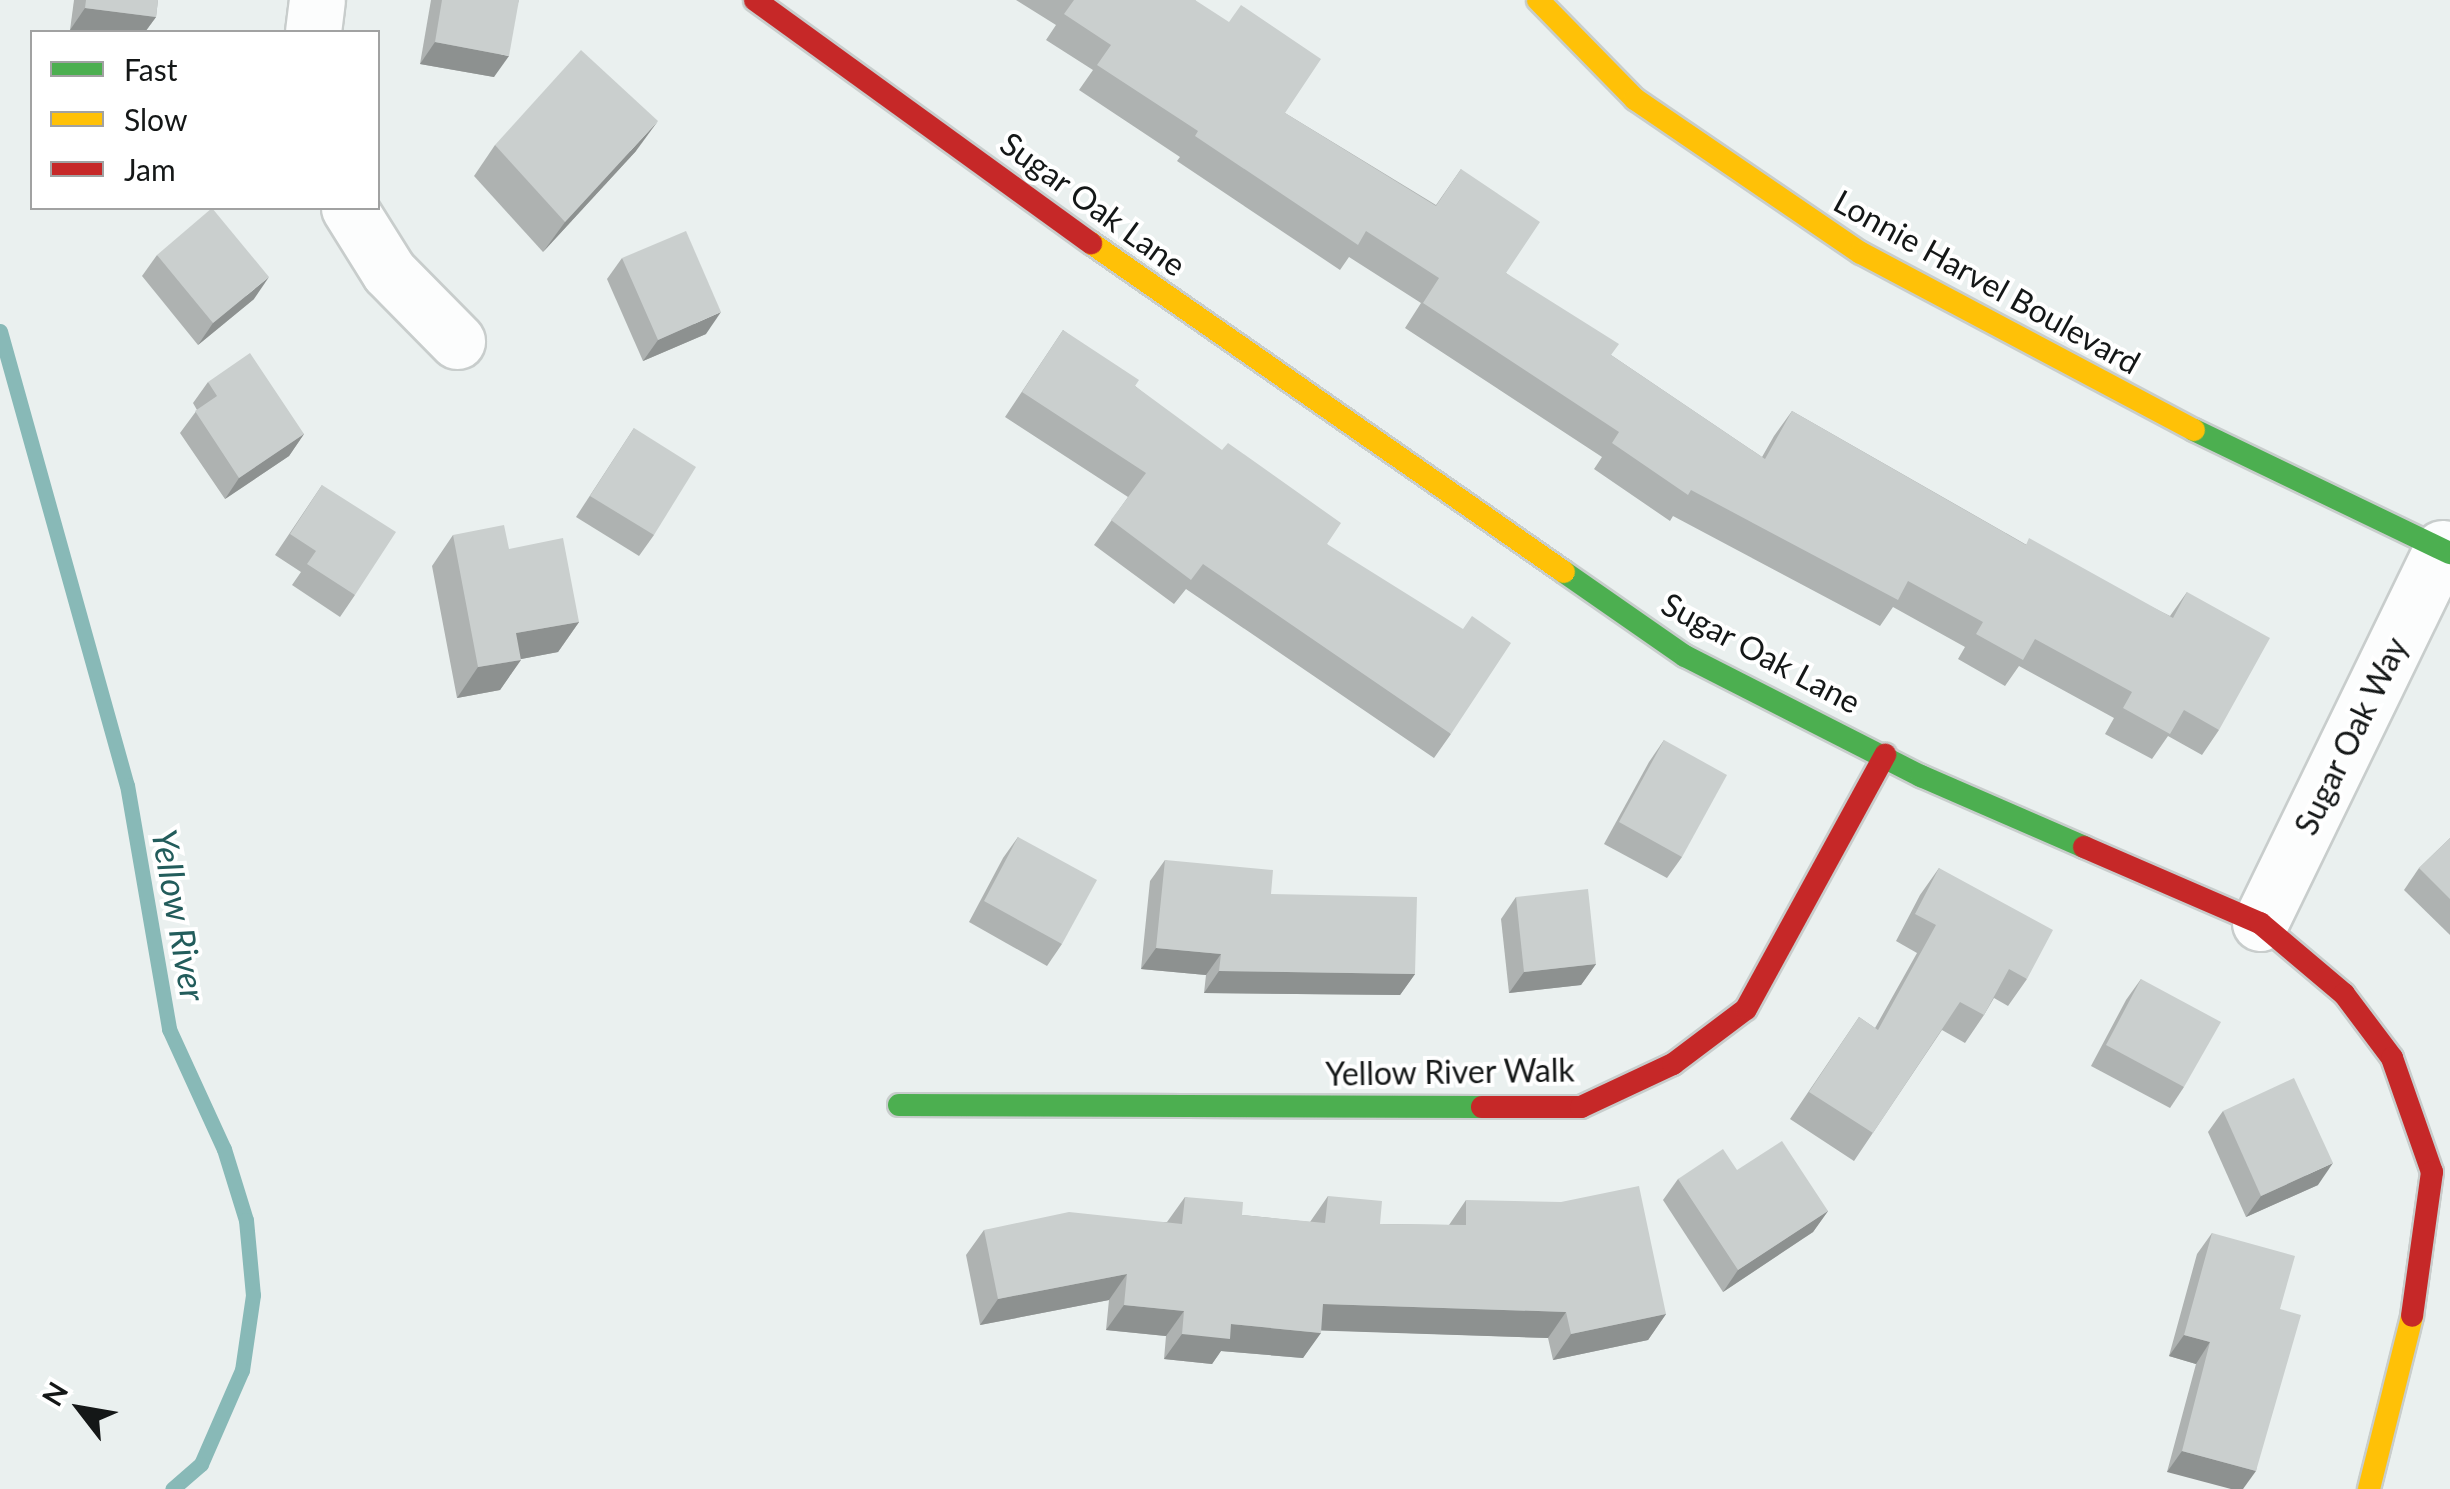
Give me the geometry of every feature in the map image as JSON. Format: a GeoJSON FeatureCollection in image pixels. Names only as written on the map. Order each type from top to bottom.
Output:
{"type":"FeatureCollection","features":[{"type":"Feature","properties":{"kind":"street"},"geometry":{"type":"LineString","coordinates":[[313,30],[317,0]]}},
{"type":"Feature","properties":{"kind":"street","name":"Sugar Oak Lane"},"geometry":{"type":"LineString","coordinates":[[755,0],[1099,249],[1685,656],[1884,755],[2260,924],[2344,994],[2392,1058],[2432,1172],[2414,1310],[2369,1489]]}},
{"type":"Feature","properties":{"kind":"street","name":"Lonnie Harvel Boulevard"},"geometry":{"type":"LineString","coordinates":[[1538,0],[1635,98],[1861,253],[2122,396],[2446,551]]}},
{"type":"Feature","properties":{"kind":"street"},"geometry":{"type":"LineString","coordinates":[[351,210],[389,272],[457,341]]}},
{"type":"Feature","properties":{"kind":"street","name":"Sugar Oak Way"},"geometry":{"type":"LineString","coordinates":[[2260,924],[2446,551]]}},
{"type":"Feature","properties":{"kind":"street","name":"Yellow River Walk"},"geometry":{"type":"LineString","coordinates":[[900,1105],[1582,1108],[1673,1064],[1746,1009],[1884,755]]}},
{"type":"Feature","properties":{"kind":"building"},"geometry":{"type":"Polygon","coordinates":[[[86,0],[158,0],[156,17],[85,8],[86,0]]]}},
{"type":"Feature","properties":{"kind":"building"},"geometry":{"type":"Polygon","coordinates":[[[442,0],[519,0],[509,56],[435,42],[442,0]]]}},
{"type":"Feature","properties":{"kind":"building"},"geometry":{"type":"Polygon","coordinates":[[[1074,0],[1195,0],[1229,22],[1241,5],[1321,59],[1285,113],[1436,206],[1461,169],[1540,222],[1506,273],[1619,344],[1611,355],[1765,459],[1792,411],[2026,545],[2029,538],[2173,618],[2187,592],[2270,638],[2219,730],[2184,710],[2170,734],[2123,708],[2132,692],[2035,639],[2023,660],[1976,634],[1983,622],[1908,581],[1898,600],[1691,490],[1688,495],[1612,443],[1619,432],[1423,303],[1439,278],[1366,231],[1358,245],[1195,136],[1198,131],[1097,65],[1111,45],[1064,14],[1074,0]]]}},
{"type":"Feature","properties":{"kind":"building"},"geometry":{"type":"Polygon","coordinates":[[[581,50],[658,121],[565,222],[495,145],[581,50]]]}},
{"type":"Feature","properties":{"kind":"building"},"geometry":{"type":"Polygon","coordinates":[[[214,210],[269,277],[213,323],[157,255],[214,210]]]}},
{"type":"Feature","properties":{"kind":"building"},"geometry":{"type":"Polygon","coordinates":[[[686,231],[721,312],[658,340],[622,258],[686,231]]]}},
{"type":"Feature","properties":{"kind":"building"},"geometry":{"type":"Polygon","coordinates":[[[1063,330],[1139,380],[1135,386],[1222,450],[1228,443],[1341,523],[1327,544],[1463,629],[1472,616],[1511,643],[1451,734],[1203,564],[1191,580],[1111,520],[1146,473],[1022,392],[1063,330]]]}},
{"type":"Feature","properties":{"kind":"building"},"geometry":{"type":"Polygon","coordinates":[[[250,353],[304,434],[239,478],[195,411],[217,396],[208,382],[250,353]]]}},
{"type":"Feature","properties":{"kind":"building"},"geometry":{"type":"Polygon","coordinates":[[[634,428],[696,467],[654,535],[590,496],[634,428]]]}},
{"type":"Feature","properties":{"kind":"building"},"geometry":{"type":"Polygon","coordinates":[[[322,485],[396,532],[355,595],[307,564],[316,551],[290,534],[322,485]]]}},
{"type":"Feature","properties":{"kind":"building"},"geometry":{"type":"Polygon","coordinates":[[[504,525],[509,549],[563,538],[579,622],[516,633],[521,660],[478,667],[453,535],[504,525]]]}},
{"type":"Feature","properties":{"kind":"building"},"geometry":{"type":"Polygon","coordinates":[[[1664,740],[1727,775],[1682,857],[1619,822],[1664,740]]]}},
{"type":"Feature","properties":{"kind":"building"},"geometry":{"type":"Polygon","coordinates":[[[1018,837],[1097,880],[1062,944],[984,901],[1018,837]]]}},
{"type":"Feature","properties":{"kind":"building"},"geometry":{"type":"Polygon","coordinates":[[[2450,838],[2450,899],[2419,868],[2450,838]]]}},
{"type":"Feature","properties":{"kind":"building"},"geometry":{"type":"Polygon","coordinates":[[[1165,860],[1273,870],[1271,894],[1417,897],[1415,974],[1219,971],[1221,954],[1156,948],[1165,860]]]}},
{"type":"Feature","properties":{"kind":"building"},"geometry":{"type":"Polygon","coordinates":[[[1939,868],[2053,930],[2027,979],[2009,969],[1984,1015],[1960,1002],[1873,1133],[1809,1092],[1859,1017],[1878,1030],[1936,925],[1915,914],[1939,868]]]}},
{"type":"Feature","properties":{"kind":"building"},"geometry":{"type":"Polygon","coordinates":[[[1588,889],[1596,964],[1524,972],[1516,897],[1588,889]]]}},
{"type":"Feature","properties":{"kind":"building"},"geometry":{"type":"Polygon","coordinates":[[[2141,979],[2221,1022],[2184,1087],[2106,1045],[2141,979]]]}},
{"type":"Feature","properties":{"kind":"building"},"geometry":{"type":"Polygon","coordinates":[[[2294,1078],[2333,1163],[2261,1196],[2223,1111],[2294,1078]]]}},
{"type":"Feature","properties":{"kind":"building"},"geometry":{"type":"Polygon","coordinates":[[[1782,1141],[1828,1211],[1738,1270],[1678,1179],[1723,1149],[1737,1170],[1782,1141]]]}},
{"type":"Feature","properties":{"kind":"building"},"geometry":{"type":"Polygon","coordinates":[[[1639,1186],[1666,1314],[1571,1334],[1566,1312],[1323,1304],[1321,1333],[1231,1324],[1230,1339],[1182,1334],[1184,1311],[1124,1305],[1127,1274],[998,1299],[984,1230],[1069,1212],[1182,1224],[1185,1197],[1243,1202],[1242,1215],[1325,1223],[1328,1196],[1382,1201],[1380,1224],[1466,1225],[1466,1200],[1561,1202],[1639,1186]]]}},
{"type":"Feature","properties":{"kind":"building"},"geometry":{"type":"Polygon","coordinates":[[[2212,1233],[2295,1256],[2280,1309],[2301,1315],[2256,1471],[2182,1451],[2210,1342],[2184,1335],[2212,1233]]]}},
{"type":"Feature","properties":{"kind":"waterway","name":"Yellow River"},"geometry":{"type":"LineString","coordinates":[[0,331],[127,785],[169,1029],[224,1149],[246,1220],[253,1295],[242,1370],[201,1464],[172,1489]]}},
{"type":"Feature","properties":{"kind":"traffic: fast"},"geometry":{"type":"LineString","coordinates":[[2194,430],[2450,553]]}},
{"type":"Feature","properties":{"kind":"traffic: fast"},"geometry":{"type":"LineString","coordinates":[[1564,572],[1685,656],[1921,776],[2084,847]]}},
{"type":"Feature","properties":{"kind":"traffic: fast"},"geometry":{"type":"LineString","coordinates":[[899,1105],[1482,1107]]}},
{"type":"Feature","properties":{"kind":"traffic: slow"},"geometry":{"type":"LineString","coordinates":[[1538,0],[1635,99],[1861,253],[2194,430]]}},
{"type":"Feature","properties":{"kind":"traffic: slow"},"geometry":{"type":"LineString","coordinates":[[1091,243],[1564,572]]}},
{"type":"Feature","properties":{"kind":"traffic: slow"},"geometry":{"type":"LineString","coordinates":[[2369,1489],[2412,1316]]}},
{"type":"Feature","properties":{"kind":"traffic: jam"},"geometry":{"type":"LineString","coordinates":[[755,0],[1091,243]]}},
{"type":"Feature","properties":{"kind":"traffic: jam"},"geometry":{"type":"LineString","coordinates":[[1482,1107],[1581,1107],[1673,1064],[1746,1009],[1885,755]]}},
{"type":"Feature","properties":{"kind":"traffic: jam"},"geometry":{"type":"LineString","coordinates":[[2084,847],[2260,923],[2344,994],[2392,1058],[2432,1172],[2412,1316]]}}]}
